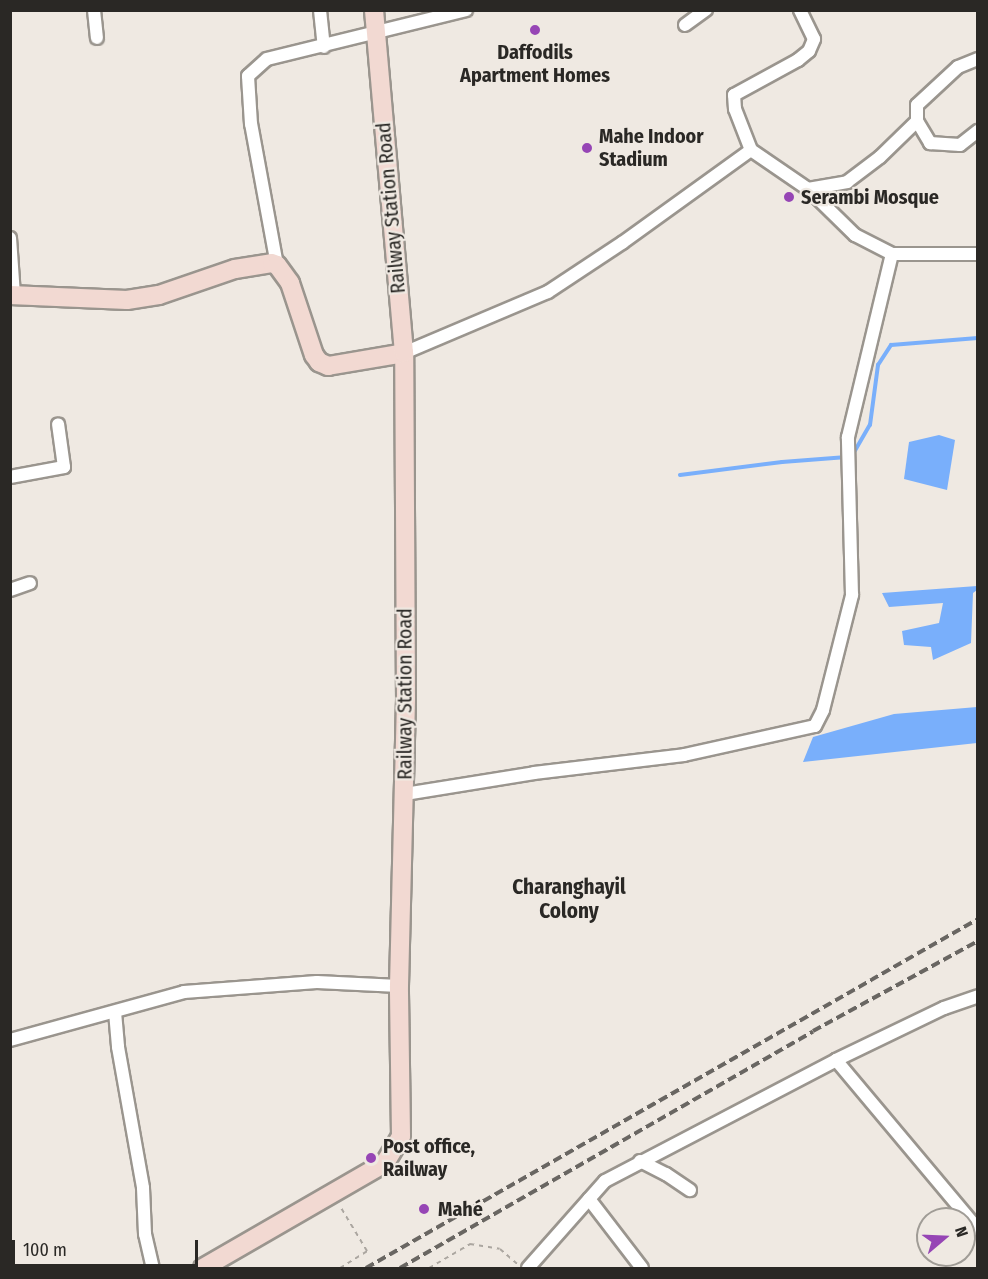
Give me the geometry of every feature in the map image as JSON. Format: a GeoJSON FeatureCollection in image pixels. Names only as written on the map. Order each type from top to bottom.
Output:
{"type":"FeatureCollection","features":[{"type":"Feature","properties":{"kind":"street"},"geometry":{"type":"LineString","coordinates":[[94,10],[98,38]]}},
{"type":"Feature","properties":{"kind":"street"},"geometry":{"type":"LineString","coordinates":[[320,10],[324,47]]}},
{"type":"Feature","properties":{"kind":"street","name":"Railway Station Road"},"geometry":{"type":"LineString","coordinates":[[203,1269],[385,1163],[401,1136],[399,986],[405,794],[404,353],[374,10]]}},
{"type":"Feature","properties":{"kind":"street"},"geometry":{"type":"LineString","coordinates":[[466,10],[376,31],[324,47],[267,59],[248,76],[251,124],[277,265],[290,283],[314,354],[319,362],[328,366],[404,353],[548,292],[751,150]]}},
{"type":"Feature","properties":{"kind":"street"},"geometry":{"type":"LineString","coordinates":[[685,25],[706,10]]}},
{"type":"Feature","properties":{"kind":"street"},"geometry":{"type":"LineString","coordinates":[[800,10],[814,39],[809,51],[798,60],[734,95],[735,109],[751,150],[808,189],[855,234],[892,254],[978,254]]}},
{"type":"Feature","properties":{"kind":"street"},"geometry":{"type":"LineString","coordinates":[[978,60],[958,67],[917,105],[917,121],[930,143],[960,145],[978,131]]}},
{"type":"Feature","properties":{"kind":"street"},"geometry":{"type":"LineString","coordinates":[[808,189],[847,182],[880,157],[917,121]]}},
{"type":"Feature","properties":{"kind":"street"},"geometry":{"type":"LineString","coordinates":[[10,238],[12,295],[127,300],[159,295],[235,269],[262,264],[277,265]]}},
{"type":"Feature","properties":{"kind":"street"},"geometry":{"type":"LineString","coordinates":[[405,794],[534,773],[684,754],[815,726],[823,710],[852,595],[848,437],[892,254]]}},
{"type":"Feature","properties":{"kind":"street"},"geometry":{"type":"LineString","coordinates":[[10,477],[64,467],[58,424]]}},
{"type":"Feature","properties":{"kind":"street"},"geometry":{"type":"LineString","coordinates":[[10,590],[30,583]]}},
{"type":"Feature","properties":{"kind":"street"},"geometry":{"type":"LineString","coordinates":[[10,1040],[184,992],[317,982],[399,986]]}},
{"type":"Feature","properties":{"kind":"street"},"geometry":{"type":"LineString","coordinates":[[528,1269],[605,1181],[836,1060],[944,1008],[978,996]]}},
{"type":"Feature","properties":{"kind":"street"},"geometry":{"type":"LineString","coordinates":[[115,1012],[118,1047],[143,1188],[145,1234],[153,1269]]}},
{"type":"Feature","properties":{"kind":"street"},"geometry":{"type":"LineString","coordinates":[[836,1060],[978,1229]]}},
{"type":"Feature","properties":{"kind":"street"},"geometry":{"type":"LineString","coordinates":[[640,1161],[690,1190]]}},
{"type":"Feature","properties":{"kind":"street"},"geometry":{"type":"LineString","coordinates":[[589,1199],[642,1269]]}},
{"type":"Feature","properties":{"kind":"path"},"geometry":{"type":"LineString","coordinates":[[333,1193],[367,1251],[340,1269]]}},
{"type":"Feature","properties":{"kind":"path"},"geometry":{"type":"LineString","coordinates":[[429,1269],[470,1244],[500,1249],[521,1269]]}},
{"type":"Feature","properties":{"kind":"water"},"geometry":{"type":"Polygon","coordinates":[[[939,435],[955,440],[947,490],[904,479],[909,442],[939,435]]]}},
{"type":"Feature","properties":{"kind":"water"},"geometry":{"type":"Polygon","coordinates":[[[977,586],[977,590],[973,593],[971,643],[933,660],[931,647],[904,645],[902,631],[939,623],[943,603],[889,607],[882,593],[977,586]]]}},
{"type":"Feature","properties":{"kind":"water"},"geometry":{"type":"Polygon","coordinates":[[[977,707],[977,743],[803,762],[813,737],[894,714],[977,707]]]}},
{"type":"Feature","properties":{"kind":"waterway"},"geometry":{"type":"LineString","coordinates":[[853,454],[870,425],[878,365],[891,345],[978,338]]}},
{"type":"Feature","properties":{"kind":"waterway"},"geometry":{"type":"LineString","coordinates":[[680,475],[782,462],[847,457]]}},
{"type":"Feature","properties":{"kind":"railway"},"geometry":{"type":"LineString","coordinates":[[366,1268],[978,919]]}},
{"type":"Feature","properties":{"kind":"railway"},"geometry":{"type":"LineString","coordinates":[[400,1268],[813,1031],[978,941]]}},
{"type":"Feature","properties":{"kind":"place","name":"Daffodils Apartment Homes"},"geometry":{"type":"Point","coordinates":[535,30]}},
{"type":"Feature","properties":{"kind":"place","name":"Mahe Indoor Stadium"},"geometry":{"type":"Point","coordinates":[587,148]}},
{"type":"Feature","properties":{"kind":"place","name":"Serambi Mosque"},"geometry":{"type":"Point","coordinates":[789,197]}},
{"type":"Feature","properties":{"kind":"place","name":"Post office, Railway"},"geometry":{"type":"Point","coordinates":[371,1158]}},
{"type":"Feature","properties":{"kind":"place","name":"Mahé"},"geometry":{"type":"Point","coordinates":[424,1209]}},
{"type":"Feature","properties":{"kind":"district","name":"Charanghayil Colony"},"geometry":{"type":"Point","coordinates":[569,899]}}]}
